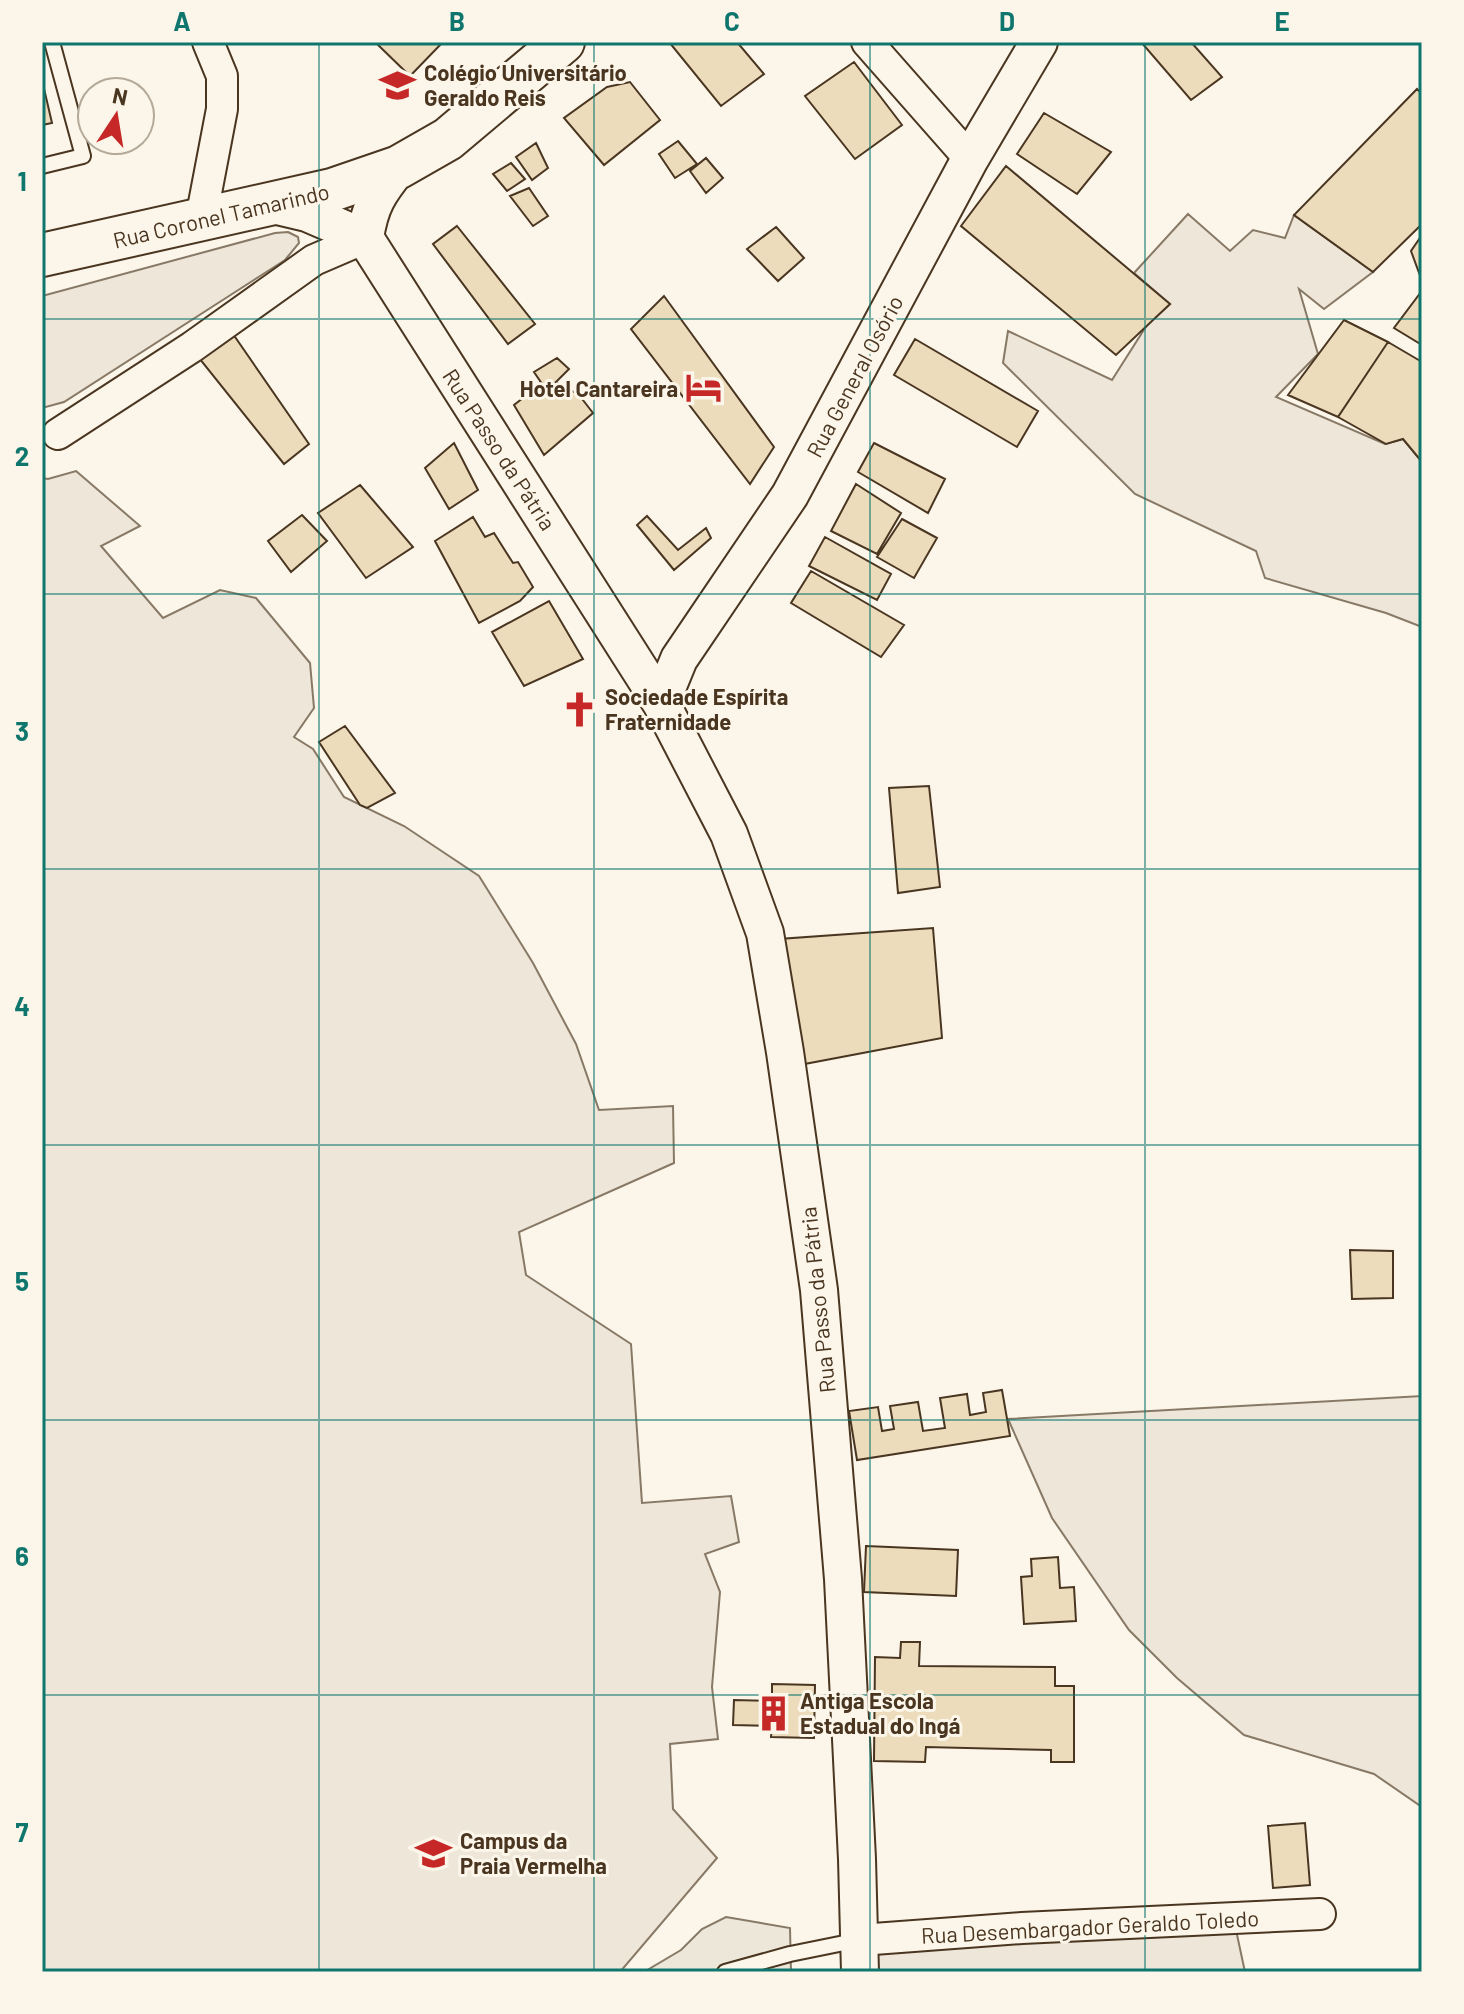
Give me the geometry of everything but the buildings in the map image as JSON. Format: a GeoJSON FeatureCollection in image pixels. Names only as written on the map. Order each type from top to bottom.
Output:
{"type":"FeatureCollection","features":[{"type":"Feature","properties":{"kind":"main road","name":"Rua Coronel Tamarindo"},"geometry":{"type":"LineString","coordinates":[[42,255],[343,187],[399,167],[448,139],[563,42]]}},
{"type":"Feature","properties":{"kind":"street"},"geometry":{"type":"LineString","coordinates":[[201,219],[222,109],[222,76],[208,42]]}},
{"type":"Feature","properties":{"kind":"street"},"geometry":{"type":"LineString","coordinates":[[867,42],[970,159]]}},
{"type":"Feature","properties":{"kind":"street","name":"Rua General Osório"},"geometry":{"type":"LineString","coordinates":[[661,703],[679,659],[790,495],[970,159],[1039,42]]}},
{"type":"Feature","properties":{"kind":"street"},"geometry":{"type":"LineString","coordinates":[[365,238],[371,207],[399,167]]}},
{"type":"Feature","properties":{"kind":"street"},"geometry":{"type":"LineString","coordinates":[[269,204],[307,213],[365,238]]}},
{"type":"Feature","properties":{"kind":"street"},"geometry":{"type":"LineString","coordinates":[[58,434],[192,347],[314,260],[365,238]]}},
{"type":"Feature","properties":{"kind":"street","name":"Rua Passo da Pátria"},"geometry":{"type":"LineString","coordinates":[[365,238],[661,703],[729,834],[765,933],[785,1052],[821,1320],[843,1579],[860,1956]]}},
{"type":"Feature","properties":{"kind":"street"},"geometry":{"type":"LineString","coordinates":[[635,660],[679,659]]}},
{"type":"Feature","properties":{"kind":"street","name":"Rua Desembargador Geraldo Toledo"},"geometry":{"type":"LineString","coordinates":[[860,1956],[1022,1928],[1320,1914]]}},
{"type":"Feature","properties":{"kind":"lane"},"geometry":{"type":"LineString","coordinates":[[42,166],[83,156],[52,42]]}},
{"type":"Feature","properties":{"kind":"lane"},"geometry":{"type":"LineString","coordinates":[[725,1972],[790,1954],[860,1956]]}},
{"type":"Feature","properties":{"kind":"shaded area"},"geometry":{"type":"Polygon","coordinates":[[[1188,214],[1230,251],[1253,230],[1285,238],[1294,215],[1373,272],[1324,309],[1299,289],[1318,354],[1276,397],[1385,444],[1403,439],[1422,462],[1422,627],[1386,613],[1265,578],[1256,551],[1135,494],[1003,363],[1008,331],[1112,380],[1147,325],[1170,304],[1134,273],[1188,214]]]}},
{"type":"Feature","properties":{"kind":"shaded area"},"geometry":{"type":"Polygon","coordinates":[[[288,232],[298,237],[299,243],[285,260],[64,402],[42,408],[42,296],[288,232]]]}},
{"type":"Feature","properties":{"kind":"shaded area"},"geometry":{"type":"Polygon","coordinates":[[[76,471],[140,526],[101,546],[163,618],[220,590],[256,598],[310,663],[314,708],[294,737],[313,749],[344,797],[404,826],[479,876],[533,963],[576,1044],[599,1110],[673,1106],[674,1163],[519,1232],[526,1275],[631,1344],[642,1503],[731,1496],[739,1542],[705,1554],[720,1592],[712,1687],[718,1739],[670,1744],[673,1809],[717,1858],[620,1972],[42,1972],[42,478],[76,471]]]}},
{"type":"Feature","properties":{"kind":"shaded area"},"geometry":{"type":"Polygon","coordinates":[[[1422,1396],[1422,1807],[1374,1774],[1244,1735],[1177,1678],[1129,1630],[1052,1518],[1008,1419],[1422,1396]]]}},
{"type":"Feature","properties":{"kind":"shaded area"},"geometry":{"type":"Polygon","coordinates":[[[726,1917],[790,1928],[791,1972],[644,1972],[681,1950],[702,1929],[726,1917]]]}},
{"type":"Feature","properties":{"kind":"shaded area"},"geometry":{"type":"Polygon","coordinates":[[[1236,1930],[1245,1972],[876,1972],[878,1952],[1236,1930]]]}},
{"type":"Feature","properties":{"kind":"place","name":"Colégio Universitário Geraldo Reis"},"geometry":{"type":"Point","coordinates":[398,85]}},
{"type":"Feature","properties":{"kind":"place","name":"Hotel Cantareira"},"geometry":{"type":"Point","coordinates":[704,388]}},
{"type":"Feature","properties":{"kind":"place","name":"Sociedade Espírita Fraternidade"},"geometry":{"type":"Point","coordinates":[579,709]}},
{"type":"Feature","properties":{"kind":"place","name":"Antiga Escola Estadual do Ingá"},"geometry":{"type":"Point","coordinates":[774,1713]}},
{"type":"Feature","properties":{"kind":"place","name":"Campus da Praia Vermelha"},"geometry":{"type":"Point","coordinates":[434,1853]}}]}
